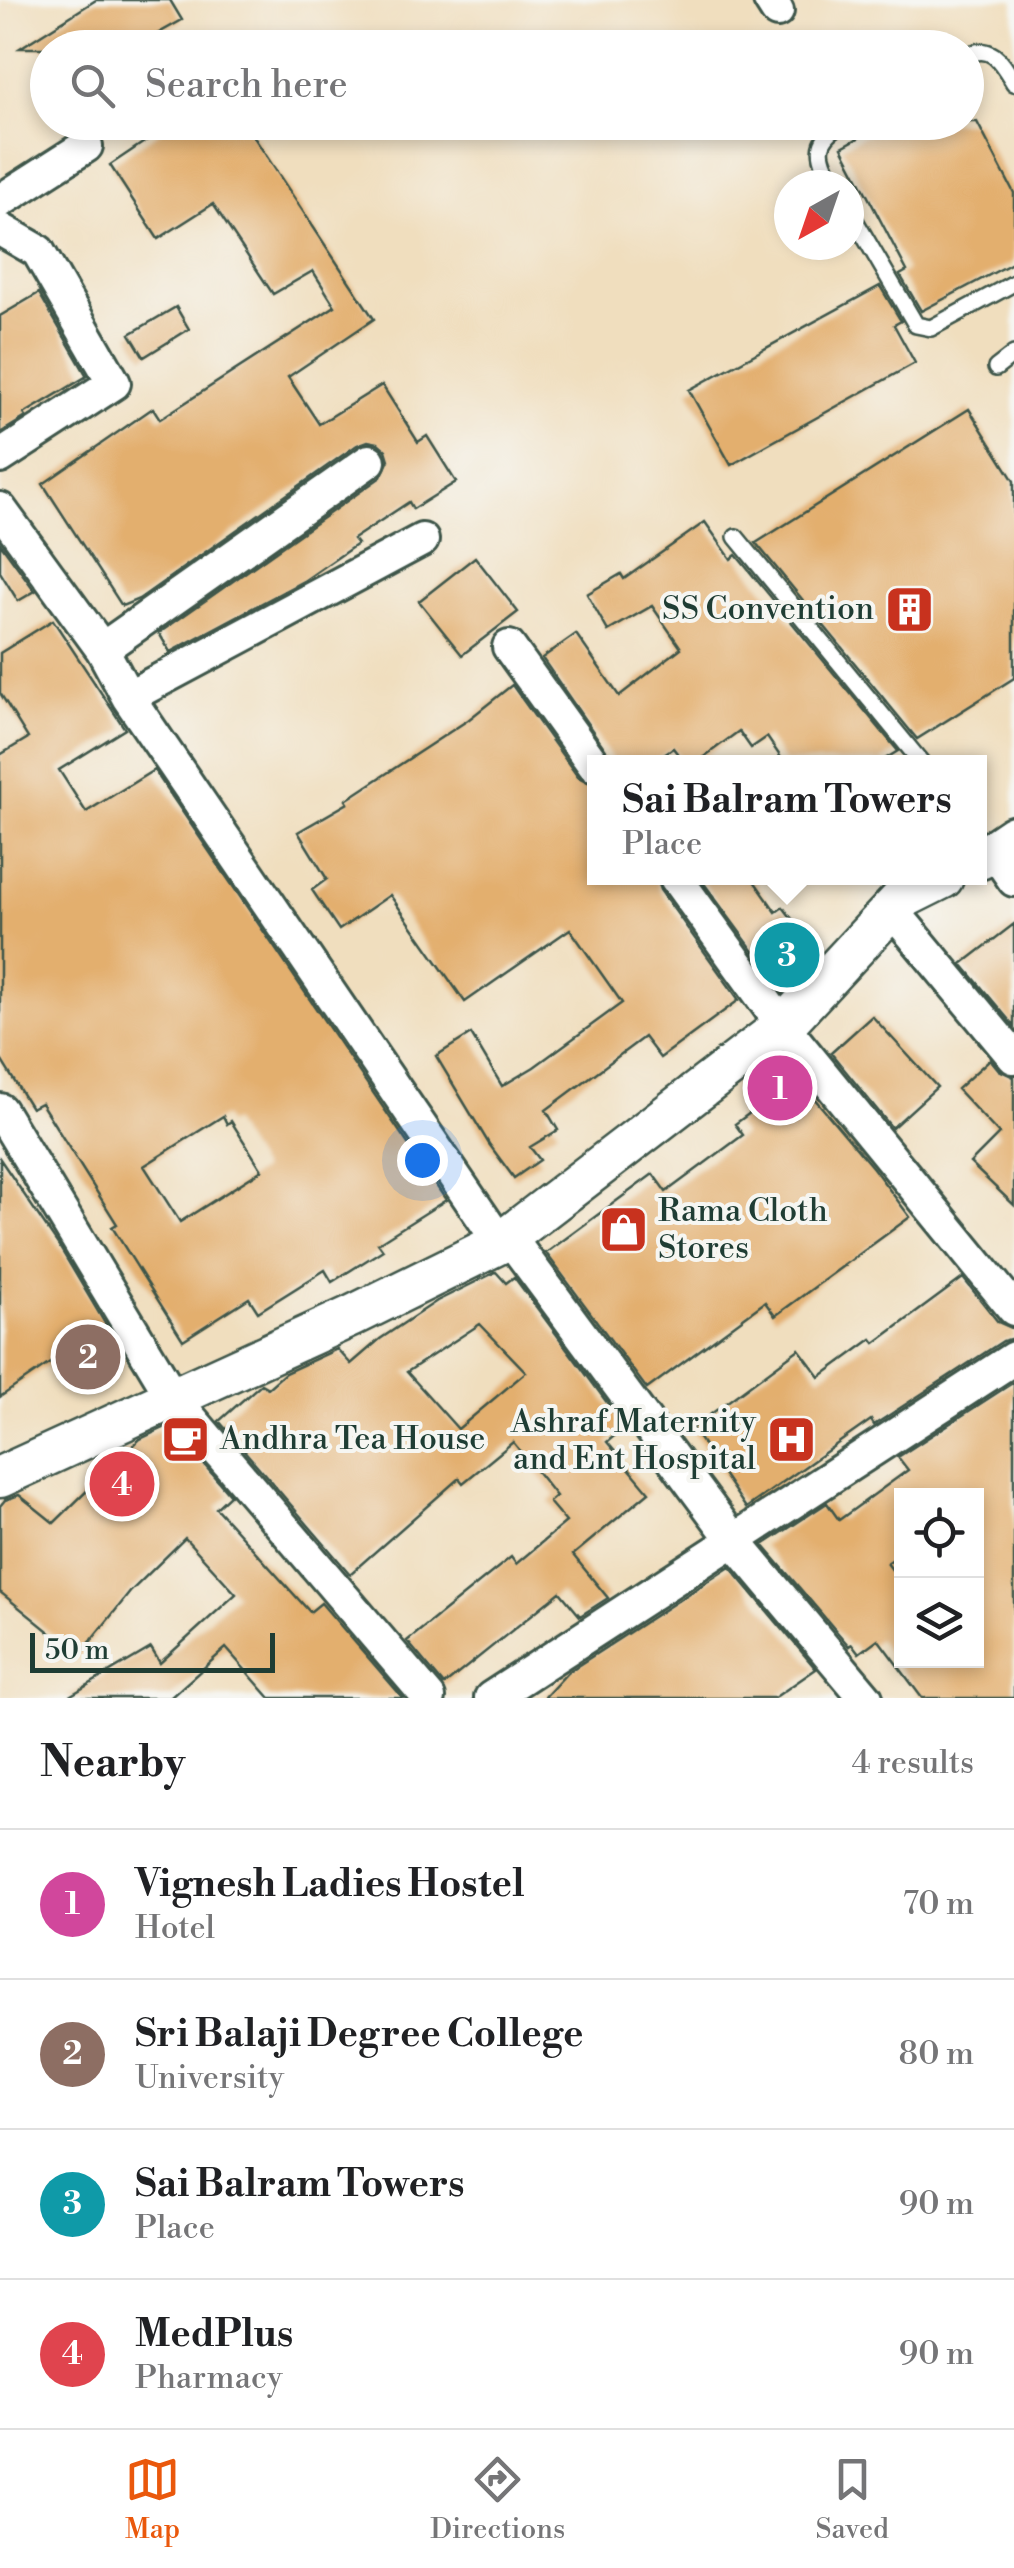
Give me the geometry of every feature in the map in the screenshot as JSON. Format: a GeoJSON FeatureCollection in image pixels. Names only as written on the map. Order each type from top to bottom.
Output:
{"type":"FeatureCollection","features":[{"type":"Feature","properties":{"kind":"street"},"geometry":{"type":"LineString","coordinates":[[0,201],[86,146]]}},
{"type":"Feature","properties":{"kind":"street"},"geometry":{"type":"LineString","coordinates":[[0,229],[38,251],[114,384],[0,457]]}},
{"type":"Feature","properties":{"kind":"street"},"geometry":{"type":"LineString","coordinates":[[102,648],[369,461]]}},
{"type":"Feature","properties":{"kind":"street"},"geometry":{"type":"LineString","coordinates":[[0,510],[102,648],[128,698],[504,1240],[735,1542],[866,1698]]}},
{"type":"Feature","properties":{"kind":"street"},"geometry":{"type":"LineString","coordinates":[[128,698],[422,540]]}},
{"type":"Feature","properties":{"kind":"street"},"geometry":{"type":"LineString","coordinates":[[509,647],[587,755]]}},
{"type":"Feature","properties":{"kind":"street"},"geometry":{"type":"LineString","coordinates":[[681,885],[783,1026],[1014,1309]]}},
{"type":"Feature","properties":{"kind":"street"},"geometry":{"type":"LineString","coordinates":[[0,1477],[174,1399],[504,1240],[783,1026],[902,899],[929,885]]}},
{"type":"Feature","properties":{"kind":"street"},"geometry":{"type":"LineString","coordinates":[[892,910],[1014,1057]]}},
{"type":"Feature","properties":{"kind":"street"},"geometry":{"type":"LineString","coordinates":[[0,1110],[174,1399],[429,1698]]}},
{"type":"Feature","properties":{"kind":"street"},"geometry":{"type":"LineString","coordinates":[[490,1698],[1014,1358]]}},
{"type":"Feature","properties":{"kind":"lane"},"geometry":{"type":"LineString","coordinates":[[984,50],[1000,60],[1014,83]]}},
{"type":"Feature","properties":{"kind":"lane"},"geometry":{"type":"LineString","coordinates":[[824,140],[820,151],[827,170]]}},
{"type":"Feature","properties":{"kind":"lane"},"geometry":{"type":"LineString","coordinates":[[864,236],[916,325],[930,328],[1014,283]]}},
{"type":"Feature","properties":{"kind":"lane"},"geometry":{"type":"LineString","coordinates":[[996,368],[1014,354]]}},
{"type":"Feature","properties":{"kind":"lane"},"geometry":{"type":"LineString","coordinates":[[736,537],[914,755]]}},
{"type":"Feature","properties":{"kind":"building"},"geometry":{"type":"Polygon","coordinates":[[[96,0],[170,0],[182,20],[164,30],[48,30],[96,0]]]}},
{"type":"Feature","properties":{"kind":"building"},"geometry":{"type":"Polygon","coordinates":[[[984,135],[1014,193],[1014,262],[921,311],[900,275],[907,271],[864,189],[864,170],[854,170],[842,147],[855,140],[984,140],[984,135]]]}},
{"type":"Feature","properties":{"kind":"building"},"geometry":{"type":"Polygon","coordinates":[[[147,140],[256,140],[374,319],[288,377],[319,424],[382,385],[418,442],[427,436],[456,482],[413,509],[409,502],[353,539],[357,544],[305,580],[170,652],[159,633],[381,477],[389,460],[378,443],[357,445],[139,599],[122,606],[43,484],[153,408],[160,419],[335,306],[313,271],[273,294],[213,204],[158,239],[110,165],[147,140]]]}},
{"type":"Feature","properties":{"kind":"building"},"geometry":{"type":"Polygon","coordinates":[[[880,286],[901,321],[894,325],[915,363],[731,465],[689,390],[880,286]]]}},
{"type":"Feature","properties":{"kind":"building"},"geometry":{"type":"Polygon","coordinates":[[[39,293],[87,376],[0,433],[0,316],[39,293]]]}},
{"type":"Feature","properties":{"kind":"building"},"geometry":{"type":"Polygon","coordinates":[[[176,307],[189,329],[144,357],[130,334],[176,307]]]}},
{"type":"Feature","properties":{"kind":"building","name":"SS Convention"},"geometry":{"type":"Polygon","coordinates":[[[969,409],[1014,481],[1014,678],[917,739],[756,543],[969,409]]]}},
{"type":"Feature","properties":{"kind":"building"},"geometry":{"type":"Polygon","coordinates":[[[705,522],[731,559],[736,555],[898,751],[891,755],[779,755],[767,737],[751,748],[739,731],[706,755],[678,755],[673,748],[662,755],[609,755],[542,658],[576,634],[619,696],[681,648],[652,606],[608,631],[587,594],[621,574],[624,579],[705,522]]]}},
{"type":"Feature","properties":{"kind":"building"},"geometry":{"type":"Polygon","coordinates":[[[0,543],[35,591],[18,601],[0,572],[0,543]]]}},
{"type":"Feature","properties":{"kind":"building"},"geometry":{"type":"Polygon","coordinates":[[[475,557],[518,612],[462,655],[419,601],[475,557]]]}},
{"type":"Feature","properties":{"kind":"building"},"geometry":{"type":"Polygon","coordinates":[[[53,620],[125,729],[59,770],[86,812],[154,770],[446,1200],[378,1243],[383,1250],[332,1282],[325,1270],[258,1312],[249,1298],[183,1340],[112,1227],[117,1224],[41,1103],[31,1108],[0,1058],[0,755],[28,738],[0,693],[0,653],[53,620]],[[223,1116],[144,1166],[180,1222],[262,1170],[231,1121],[227,1124],[223,1116]]]}},
{"type":"Feature","properties":{"kind":"building"},"geometry":{"type":"Polygon","coordinates":[[[512,685],[578,777],[587,782],[587,885],[658,885],[739,1000],[660,1058],[644,1037],[546,1110],[558,1130],[530,1147],[540,1160],[514,1178],[436,1056],[471,1034],[502,1086],[622,1003],[570,929],[465,1002],[390,895],[339,930],[312,890],[327,879],[298,832],[348,803],[346,800],[468,720],[512,685]]]}},
{"type":"Feature","properties":{"kind":"building"},"geometry":{"type":"Polygon","coordinates":[[[705,885],[757,885],[776,912],[783,907],[818,953],[783,991],[705,885]]]}},
{"type":"Feature","properties":{"kind":"building"},"geometry":{"type":"Polygon","coordinates":[[[1014,924],[1014,1026],[962,964],[1014,924]]]}},
{"type":"Feature","properties":{"kind":"building"},"geometry":{"type":"Polygon","coordinates":[[[872,1016],[937,1087],[892,1128],[831,1053],[872,1016]]]}},
{"type":"Feature","properties":{"kind":"building"},"geometry":{"type":"Polygon","coordinates":[[[990,1059],[999,1070],[1014,1077],[1014,1205],[970,1163],[999,1134],[957,1089],[990,1059]]]}},
{"type":"Feature","properties":{"kind":"building"},"geometry":{"type":"Polygon","coordinates":[[[797,1078],[910,1217],[775,1316],[765,1302],[647,1389],[546,1253],[653,1174],[666,1192],[743,1135],[735,1124],[797,1078]]]}},
{"type":"Feature","properties":{"kind":"building"},"geometry":{"type":"Polygon","coordinates":[[[0,1159],[106,1325],[0,1397],[0,1159]]]}},
{"type":"Feature","properties":{"kind":"building"},"geometry":{"type":"Polygon","coordinates":[[[496,1272],[506,1283],[514,1277],[625,1427],[607,1442],[649,1492],[573,1555],[608,1598],[580,1616],[560,1592],[444,1685],[407,1641],[511,1557],[516,1564],[566,1522],[549,1502],[556,1496],[513,1442],[463,1483],[459,1478],[350,1574],[219,1421],[261,1384],[268,1388],[285,1373],[337,1349],[351,1364],[380,1339],[437,1301],[496,1272]],[[480,1324],[407,1372],[458,1429],[526,1372],[480,1324]]]}},
{"type":"Feature","properties":{"kind":"building"},"geometry":{"type":"Polygon","coordinates":[[[963,1278],[998,1322],[1014,1329],[1014,1338],[1003,1341],[874,1425],[871,1420],[746,1508],[692,1428],[799,1349],[820,1377],[872,1339],[875,1343],[963,1278]]]}},
{"type":"Feature","properties":{"kind":"building"},"geometry":{"type":"Polygon","coordinates":[[[1014,1382],[1014,1698],[922,1698],[900,1668],[984,1668],[984,1488],[894,1488],[894,1558],[887,1563],[894,1572],[894,1660],[878,1639],[859,1653],[852,1644],[849,1646],[763,1545],[827,1503],[839,1520],[908,1470],[898,1457],[1014,1382]]]}},
{"type":"Feature","properties":{"kind":"building"},"geometry":{"type":"Polygon","coordinates":[[[170,1425],[230,1495],[216,1508],[310,1612],[321,1603],[403,1698],[270,1698],[226,1648],[170,1698],[66,1698],[151,1648],[160,1663],[236,1594],[185,1538],[131,1591],[79,1656],[0,1592],[0,1506],[19,1495],[54,1523],[140,1439],[170,1425]]]}},
{"type":"Feature","properties":{"kind":"building"},"geometry":{"type":"Polygon","coordinates":[[[730,1567],[816,1669],[774,1698],[544,1698],[568,1672],[730,1567]]]}},
{"type":"Feature","properties":{"kind":"place","name":"SS Convention"},"geometry":{"type":"Point","coordinates":[909,609]}},
{"type":"Feature","properties":{"kind":"place","name":"Sai Balram Towers"},"geometry":{"type":"Point","coordinates":[787,955]}},
{"type":"Feature","properties":{"kind":"place","name":"Vignesh Ladies Hostel"},"geometry":{"type":"Point","coordinates":[780,1088]}},
{"type":"Feature","properties":{"kind":"place","name":"Rama Cloth Stores"},"geometry":{"type":"Point","coordinates":[623,1229]}},
{"type":"Feature","properties":{"kind":"place","name":"Sri Balaji Degree College"},"geometry":{"type":"Point","coordinates":[88,1357]}},
{"type":"Feature","properties":{"kind":"place","name":"Andhra Tea House"},"geometry":{"type":"Point","coordinates":[185,1439]}},
{"type":"Feature","properties":{"kind":"place","name":"Ashraf Maternity and Ent Hospital"},"geometry":{"type":"Point","coordinates":[791,1440]}},
{"type":"Feature","properties":{"kind":"place","name":"MedPlus"},"geometry":{"type":"Point","coordinates":[122,1484]}}]}
